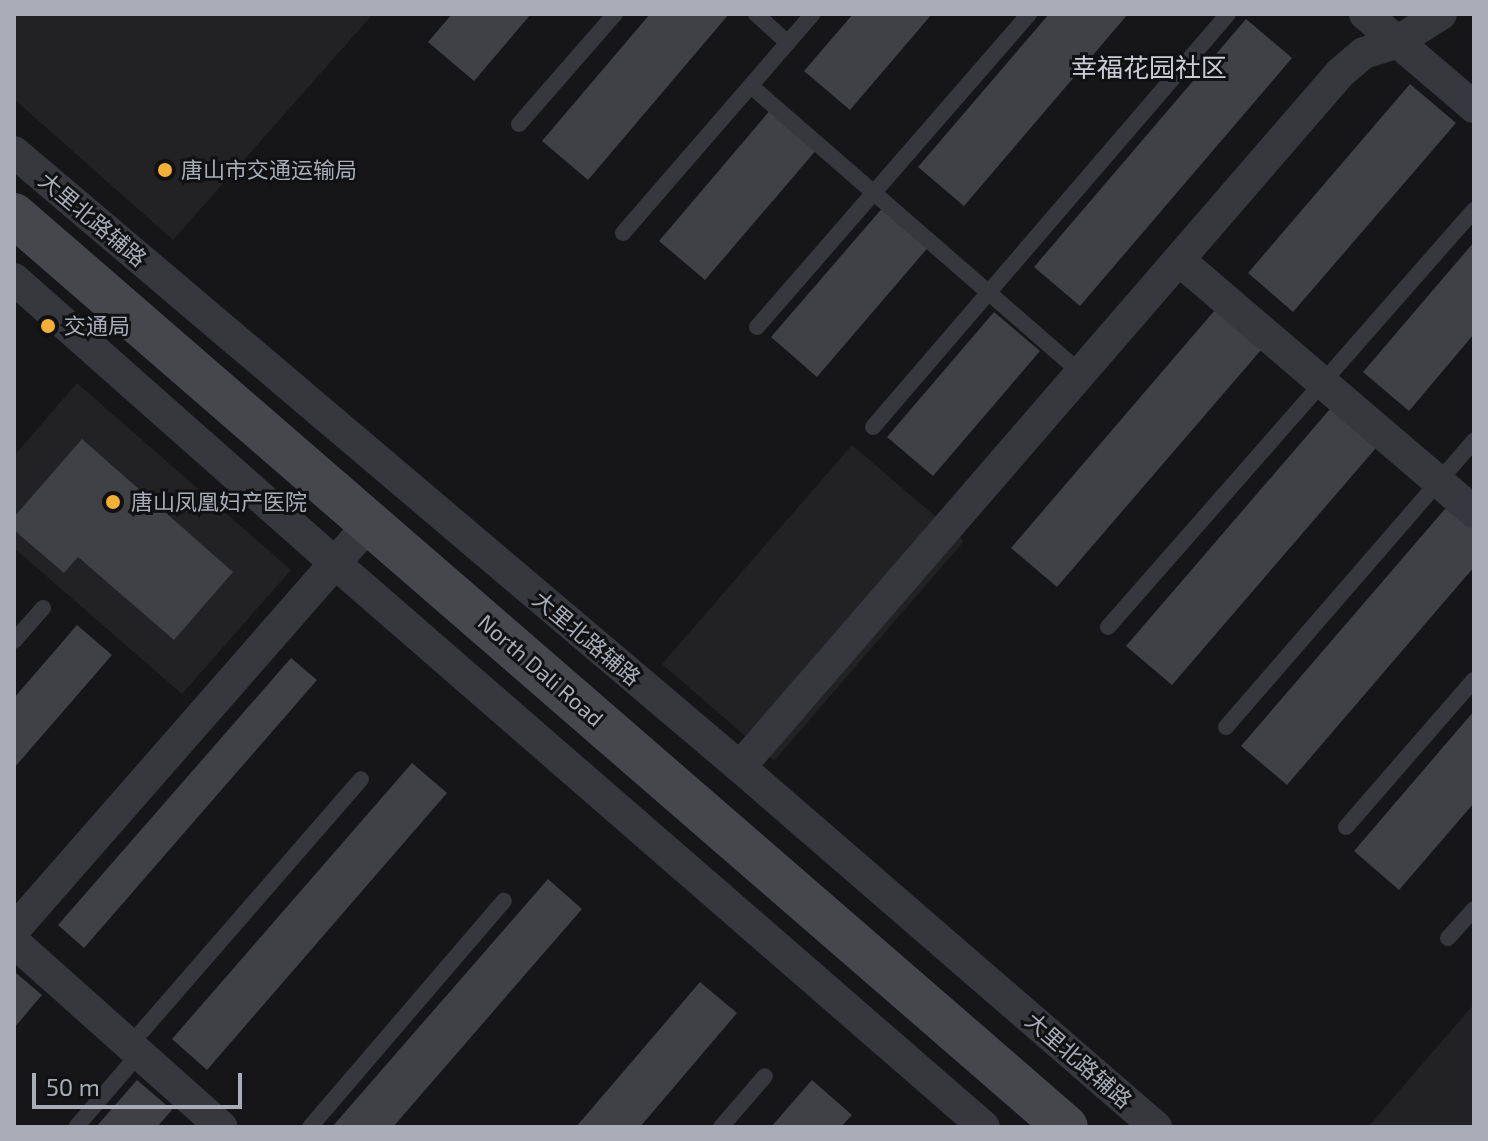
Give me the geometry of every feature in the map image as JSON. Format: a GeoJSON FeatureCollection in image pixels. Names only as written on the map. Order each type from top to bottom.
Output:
{"type":"FeatureCollection","features":[{"type":"Feature","properties":{"kind":"main road","name":"North Dali Road"},"geometry":{"type":"LineString","coordinates":[[14,215],[1066,1127]]}},
{"type":"Feature","properties":{"kind":"street"},"geometry":{"type":"LineString","coordinates":[[1365,14],[1474,107]]}},
{"type":"Feature","properties":{"kind":"street"},"geometry":{"type":"LineString","coordinates":[[740,767],[1340,73],[1364,53],[1397,42],[1441,14]]}},
{"type":"Feature","properties":{"kind":"street","name":"大里北路辅路"},"geometry":{"type":"LineString","coordinates":[[14,152],[740,767],[1156,1127]]}},
{"type":"Feature","properties":{"kind":"street"},"geometry":{"type":"LineString","coordinates":[[1179,260],[1474,512]]}},
{"type":"Feature","properties":{"kind":"street"},"geometry":{"type":"LineString","coordinates":[[14,279],[336,564],[984,1127]]}},
{"type":"Feature","properties":{"kind":"street"},"geometry":{"type":"LineString","coordinates":[[14,930],[370,523]]}},
{"type":"Feature","properties":{"kind":"street"},"geometry":{"type":"LineString","coordinates":[[14,942],[222,1127]]}},
{"type":"Feature","properties":{"kind":"lane"},"geometry":{"type":"LineString","coordinates":[[519,124],[615,14]]}},
{"type":"Feature","properties":{"kind":"lane"},"geometry":{"type":"LineString","coordinates":[[756,14],[788,43]]}},
{"type":"Feature","properties":{"kind":"lane"},"geometry":{"type":"LineString","coordinates":[[623,233],[813,14]]}},
{"type":"Feature","properties":{"kind":"lane"},"geometry":{"type":"LineString","coordinates":[[757,327],[1029,14]]}},
{"type":"Feature","properties":{"kind":"lane"},"geometry":{"type":"LineString","coordinates":[[873,427],[1228,14]]}},
{"type":"Feature","properties":{"kind":"lane"},"geometry":{"type":"LineString","coordinates":[[751,86],[1081,373]]}},
{"type":"Feature","properties":{"kind":"lane"},"geometry":{"type":"LineString","coordinates":[[1108,627],[1474,210]]}},
{"type":"Feature","properties":{"kind":"lane"},"geometry":{"type":"LineString","coordinates":[[1226,727],[1474,441]]}},
{"type":"Feature","properties":{"kind":"lane"},"geometry":{"type":"LineString","coordinates":[[14,641],[43,608]]}},
{"type":"Feature","properties":{"kind":"lane"},"geometry":{"type":"LineString","coordinates":[[1346,827],[1474,680]]}},
{"type":"Feature","properties":{"kind":"lane"},"geometry":{"type":"LineString","coordinates":[[76,1127],[135,1049],[361,779]]}},
{"type":"Feature","properties":{"kind":"lane"},"geometry":{"type":"LineString","coordinates":[[310,1127],[504,901]]}},
{"type":"Feature","properties":{"kind":"lane"},"geometry":{"type":"LineString","coordinates":[[1448,938],[1474,909]]}},
{"type":"Feature","properties":{"kind":"lane"},"geometry":{"type":"LineString","coordinates":[[721,1127],[765,1076]]}},
{"type":"Feature","properties":{"kind":"shaded area","name":"唐山市交通运输局"},"geometry":{"type":"Polygon","coordinates":[[[14,14],[373,14],[173,240],[14,99],[14,14]]]}},
{"type":"Feature","properties":{"kind":"shaded area","name":"唐山凤凰妇产医院"},"geometry":{"type":"Polygon","coordinates":[[[77,383],[291,570],[182,694],[14,548],[14,456],[77,383]]]}},
{"type":"Feature","properties":{"kind":"shaded area"},"geometry":{"type":"Polygon","coordinates":[[[852,445],[964,541],[774,761],[662,664],[852,445]]]}},
{"type":"Feature","properties":{"kind":"shaded area"},"geometry":{"type":"Polygon","coordinates":[[[1474,1004],[1474,1127],[1368,1127],[1474,1004]]]}},
{"type":"Feature","properties":{"kind":"building"},"geometry":{"type":"Polygon","coordinates":[[[452,14],[531,14],[474,81],[428,42],[452,14]]]}},
{"type":"Feature","properties":{"kind":"building"},"geometry":{"type":"Polygon","coordinates":[[[650,14],[729,14],[588,180],[542,141],[650,14]]]}},
{"type":"Feature","properties":{"kind":"building"},"geometry":{"type":"Polygon","coordinates":[[[853,14],[932,14],[850,110],[804,71],[853,14]]]}},
{"type":"Feature","properties":{"kind":"building"},"geometry":{"type":"Polygon","coordinates":[[[1049,14],[1128,14],[964,206],[918,167],[1049,14]]]}},
{"type":"Feature","properties":{"kind":"building"},"geometry":{"type":"Polygon","coordinates":[[[1246,19],[1292,58],[1080,306],[1034,267],[1246,19]]]}},
{"type":"Feature","properties":{"kind":"building"},"geometry":{"type":"Polygon","coordinates":[[[1410,84],[1456,123],[1293,312],[1248,273],[1410,84]]]}},
{"type":"Feature","properties":{"kind":"building"},"geometry":{"type":"Polygon","coordinates":[[[772,108],[818,148],[705,280],[659,241],[772,108]]]}},
{"type":"Feature","properties":{"kind":"building"},"geometry":{"type":"Polygon","coordinates":[[[885,205],[931,244],[817,377],[771,337],[885,205]]]}},
{"type":"Feature","properties":{"kind":"building"},"geometry":{"type":"Polygon","coordinates":[[[1474,242],[1474,334],[1409,411],[1363,372],[1474,242]]]}},
{"type":"Feature","properties":{"kind":"building"},"geometry":{"type":"Polygon","coordinates":[[[1227,296],[1273,336],[1057,587],[1011,548],[1227,296]]]}},
{"type":"Feature","properties":{"kind":"building"},"geometry":{"type":"Polygon","coordinates":[[[994,312],[1040,351],[933,476],[887,437],[994,312]]]}},
{"type":"Feature","properties":{"kind":"building"},"geometry":{"type":"Polygon","coordinates":[[[1342,395],[1388,434],[1172,685],[1126,646],[1342,395]]]}},
{"type":"Feature","properties":{"kind":"building"},"geometry":{"type":"Polygon","coordinates":[[[82,439],[233,572],[174,640],[78,557],[64,573],[14,530],[14,517],[82,439]]]}},
{"type":"Feature","properties":{"kind":"building"},"geometry":{"type":"Polygon","coordinates":[[[1457,495],[1474,509],[1474,567],[1287,785],[1241,746],[1457,495]]]}},
{"type":"Feature","properties":{"kind":"building"},"geometry":{"type":"Polygon","coordinates":[[[77,625],[112,655],[14,768],[14,698],[77,625]]]}},
{"type":"Feature","properties":{"kind":"building"},"geometry":{"type":"Polygon","coordinates":[[[291,658],[317,680],[84,948],[58,925],[291,658]]]}},
{"type":"Feature","properties":{"kind":"building"},"geometry":{"type":"Polygon","coordinates":[[[1474,711],[1474,803],[1399,890],[1354,851],[1474,711]]]}},
{"type":"Feature","properties":{"kind":"building"},"geometry":{"type":"Polygon","coordinates":[[[412,763],[447,793],[207,1070],[172,1039],[412,763]]]}},
{"type":"Feature","properties":{"kind":"building"},"geometry":{"type":"Polygon","coordinates":[[[548,879],[582,909],[393,1127],[332,1127],[548,879]]]}},
{"type":"Feature","properties":{"kind":"building"},"geometry":{"type":"Polygon","coordinates":[[[16,973],[42,995],[14,1028],[14,976],[16,973]]]}},
{"type":"Feature","properties":{"kind":"building"},"geometry":{"type":"Polygon","coordinates":[[[700,982],[737,1013],[640,1127],[576,1127],[700,982]]]}},
{"type":"Feature","properties":{"kind":"building"},"geometry":{"type":"Polygon","coordinates":[[[137,1080],[172,1110],[157,1127],[96,1127],[137,1080]]]}},
{"type":"Feature","properties":{"kind":"building"},"geometry":{"type":"Polygon","coordinates":[[[812,1080],[852,1115],[841,1127],[771,1127],[812,1080]]]}},
{"type":"Feature","properties":{"kind":"place","name":"唐山市交通运输局"},"geometry":{"type":"Point","coordinates":[165,170]}},
{"type":"Feature","properties":{"kind":"place","name":"交通局"},"geometry":{"type":"Point","coordinates":[48,326]}},
{"type":"Feature","properties":{"kind":"place","name":"唐山凤凰妇产医院"},"geometry":{"type":"Point","coordinates":[113,502]}},
{"type":"Feature","properties":{"kind":"district","name":"幸福花园社区"},"geometry":{"type":"Point","coordinates":[1149,67]}}]}
